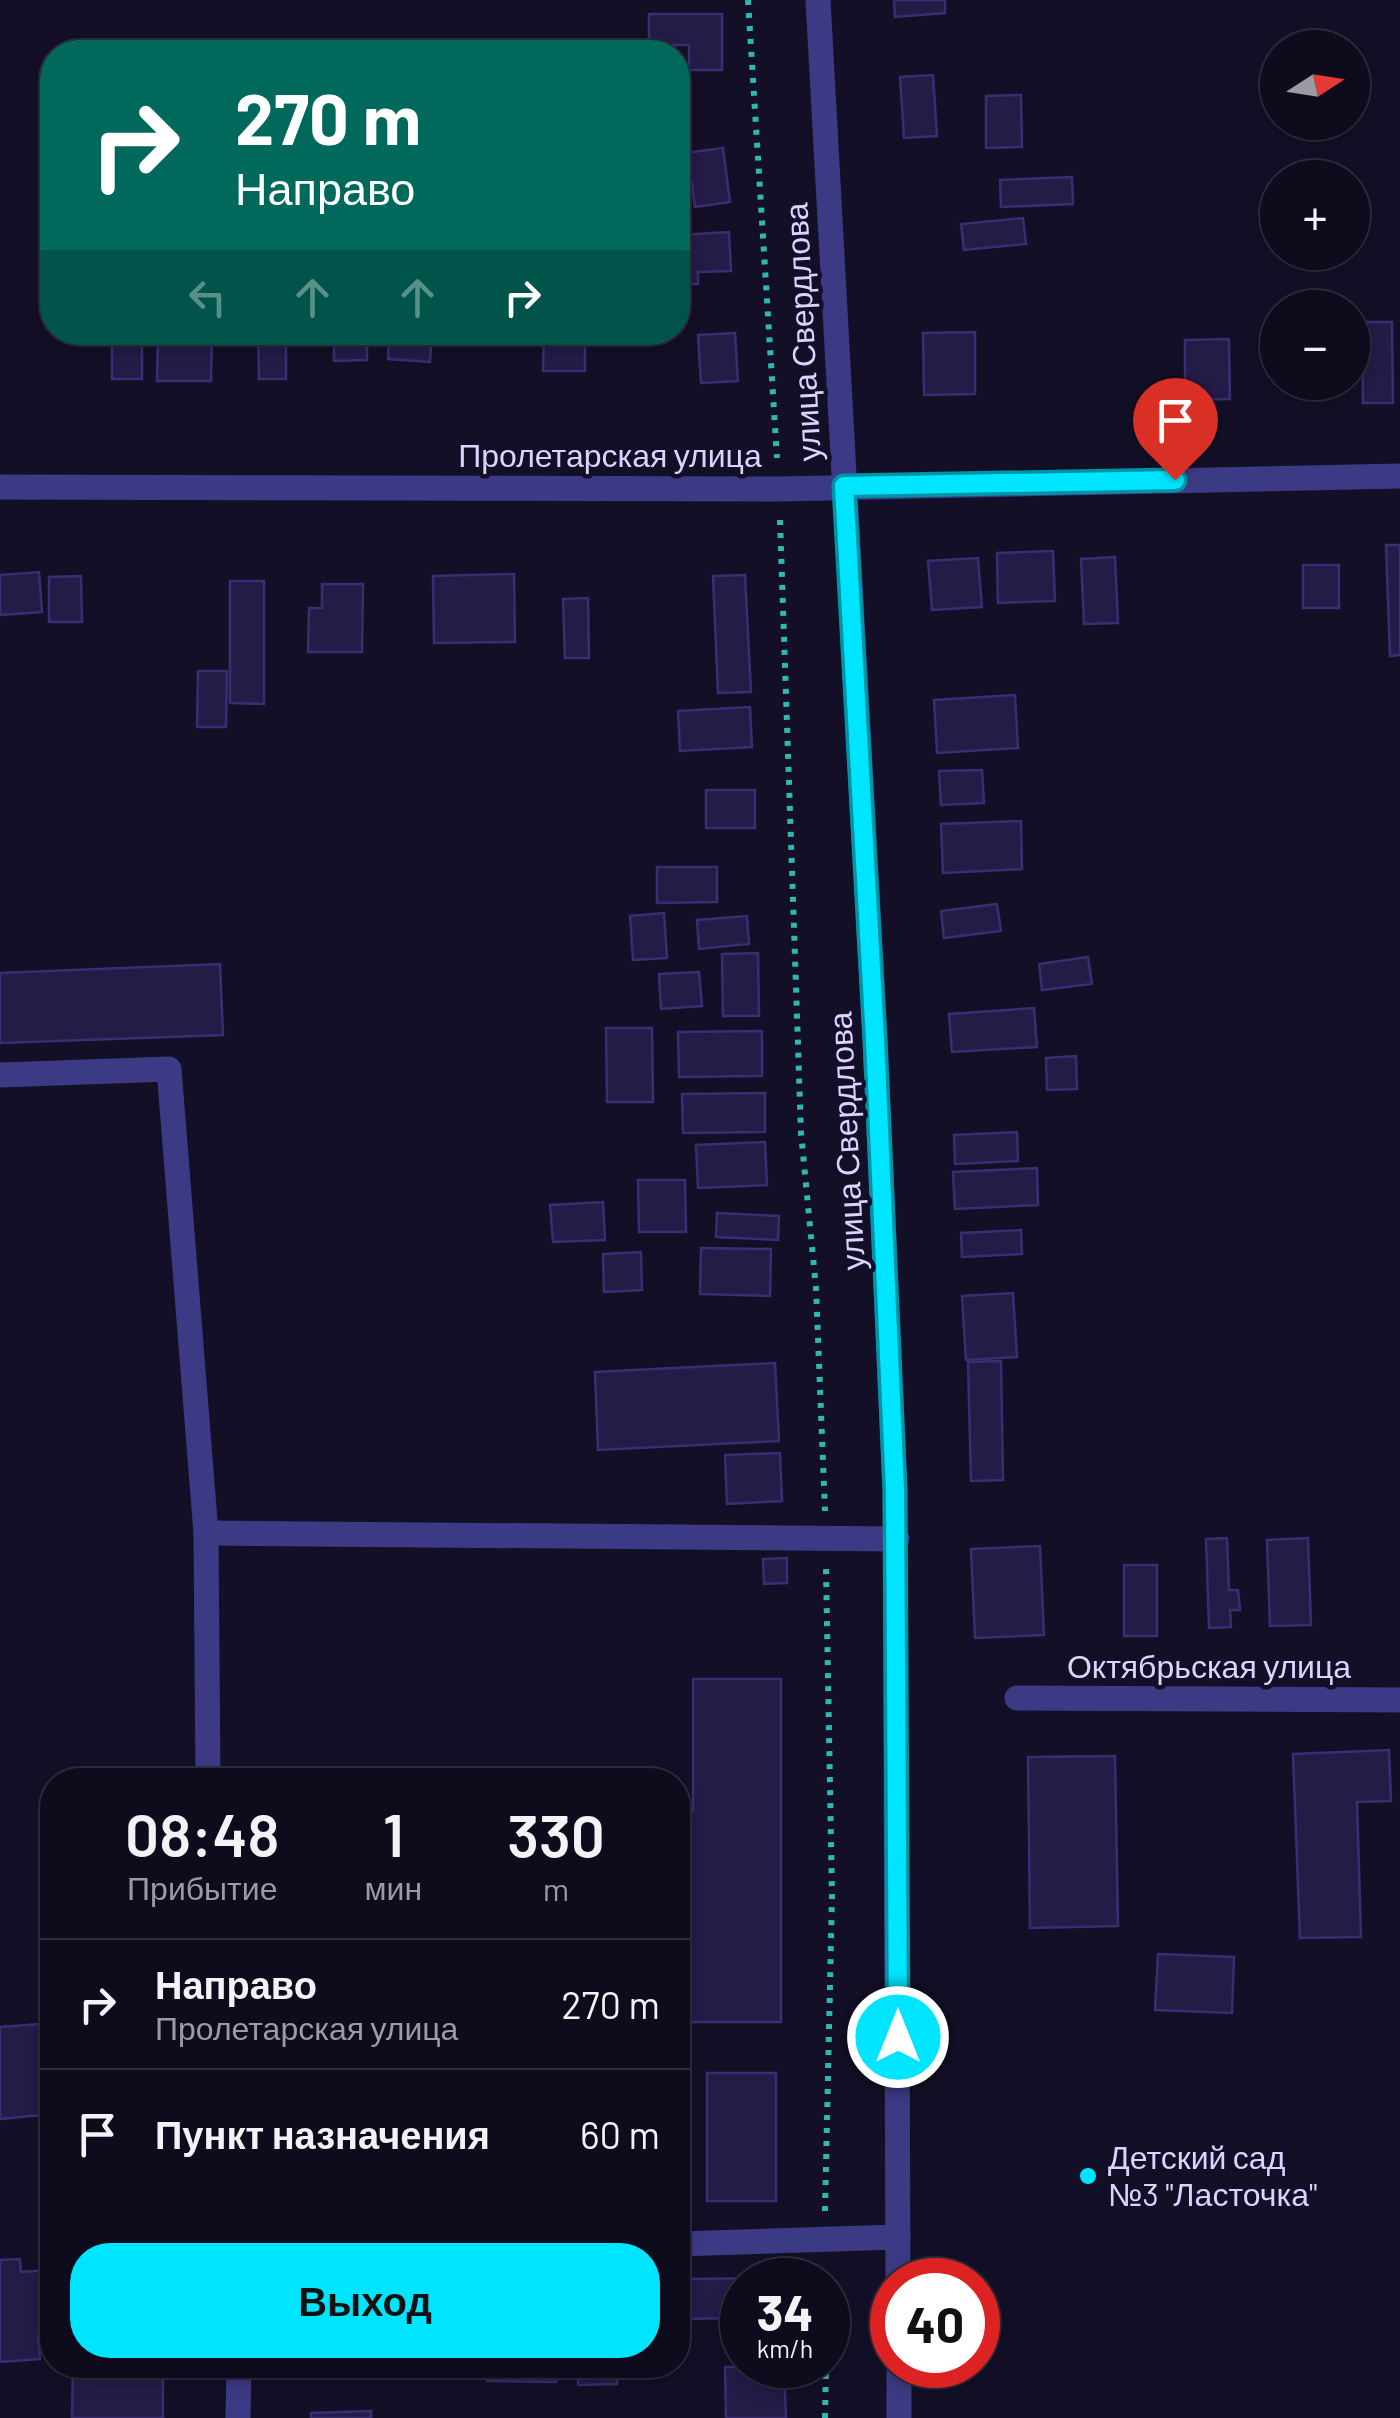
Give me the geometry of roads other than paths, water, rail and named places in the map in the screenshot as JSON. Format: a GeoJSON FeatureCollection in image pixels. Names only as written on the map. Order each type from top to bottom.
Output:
{"type":"FeatureCollection","features":[{"type":"Feature","properties":{"kind":"street","name":"улица Свердлова"},"geometry":{"type":"LineString","coordinates":[[818,0],[875,1040],[896,1539],[898,2258]]}},
{"type":"Feature","properties":{"kind":"street","name":"Пролетарская улица"},"geometry":{"type":"LineString","coordinates":[[0,487],[779,488],[1400,476]]}},
{"type":"Feature","properties":{"kind":"street"},"geometry":{"type":"LineString","coordinates":[[0,1075],[169,1070],[206,1533],[208,1768]]}},
{"type":"Feature","properties":{"kind":"street"},"geometry":{"type":"LineString","coordinates":[[206,1533],[896,1539]]}},
{"type":"Feature","properties":{"kind":"street","name":"Октябрьская улица"},"geometry":{"type":"LineString","coordinates":[[1017,1698],[1400,1700]]}},
{"type":"Feature","properties":{"kind":"street"},"geometry":{"type":"LineString","coordinates":[[690,2244],[898,2237]]}},
{"type":"Feature","properties":{"kind":"street"},"geometry":{"type":"LineString","coordinates":[[238,2418],[239,2378]]}},
{"type":"Feature","properties":{"kind":"street"},"geometry":{"type":"LineString","coordinates":[[898,2388],[899,2418]]}},
{"type":"Feature","properties":{"kind":"place","name":"Детский сад №3 \"Ласточка\""},"geometry":{"type":"Point","coordinates":[1088,2176]}}]}
